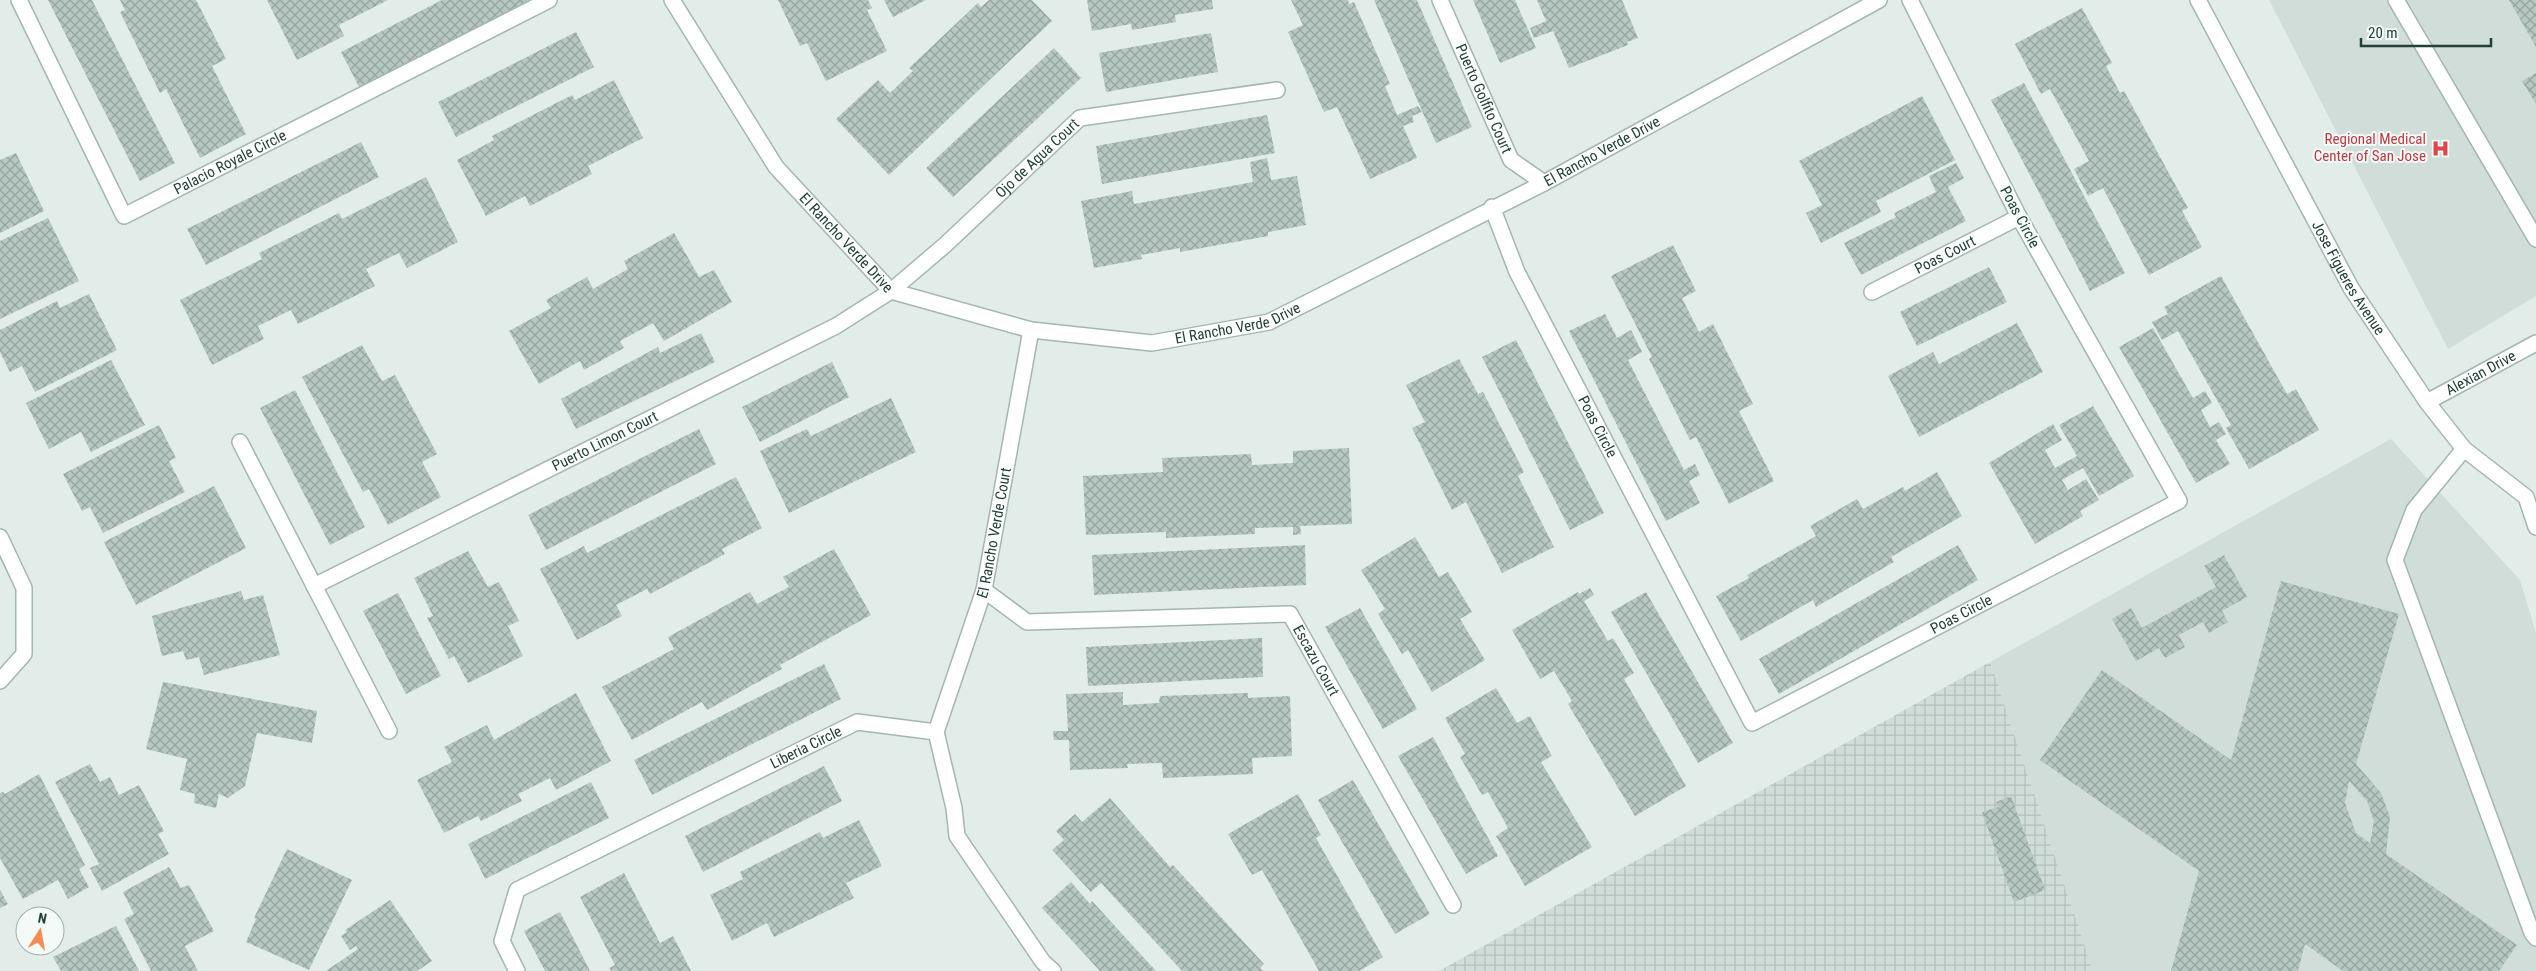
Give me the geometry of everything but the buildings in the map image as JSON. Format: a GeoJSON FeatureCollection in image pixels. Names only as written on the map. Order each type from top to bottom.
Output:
{"type":"FeatureCollection","features":[{"type":"Feature","properties":{"kind":"street","name":"Palacio Royale Circle"},"geometry":{"type":"LineString","coordinates":[[19,0],[124,216],[549,0]]}},
{"type":"Feature","properties":{"kind":"street","name":"El Rancho Verde Drive"},"geometry":{"type":"LineString","coordinates":[[672,0],[776,167],[891,291],[1032,330],[1152,343],[1269,322],[1492,207],[1544,183],[1879,0]]}},
{"type":"Feature","properties":{"kind":"street","name":"Puerto Golfito Court"},"geometry":{"type":"LineString","coordinates":[[1440,0],[1511,160],[1544,183]]}},
{"type":"Feature","properties":{"kind":"street","name":"Poas Circle"},"geometry":{"type":"LineString","coordinates":[[1492,207],[1517,272],[1752,723],[2179,501],[2019,217],[1910,0]]}},
{"type":"Feature","properties":{"kind":"street","name":"Jose Figueres Avenue"},"geometry":{"type":"LineString","coordinates":[[2198,0],[2351,288],[2427,402],[2464,449],[2526,497],[2536,527]]}},
{"type":"Feature","properties":{"kind":"street"},"geometry":{"type":"LineString","coordinates":[[2396,0],[2536,239]]}},
{"type":"Feature","properties":{"kind":"street","name":"Ojo de Agua Court"},"geometry":{"type":"LineString","coordinates":[[891,291],[945,245],[1080,118],[1278,90]]}},
{"type":"Feature","properties":{"kind":"street","name":"Poas Court"},"geometry":{"type":"LineString","coordinates":[[1872,292],[2019,217]]}},
{"type":"Feature","properties":{"kind":"street","name":"Puerto Limon Court"},"geometry":{"type":"LineString","coordinates":[[314,586],[836,326],[891,291]]}},
{"type":"Feature","properties":{"kind":"street","name":"El Rancho Verde Court"},"geometry":{"type":"LineString","coordinates":[[936,732],[984,590],[1032,330]]}},
{"type":"Feature","properties":{"kind":"street","name":"Alexian Drive"},"geometry":{"type":"LineString","coordinates":[[2427,402],[2536,343]]}},
{"type":"Feature","properties":{"kind":"street"},"geometry":{"type":"LineString","coordinates":[[240,442],[390,731]]}},
{"type":"Feature","properties":{"kind":"street"},"geometry":{"type":"LineString","coordinates":[[2464,449],[2414,510],[2395,560],[2532,933],[2536,938]]}},
{"type":"Feature","properties":{"kind":"street"},"geometry":{"type":"LineString","coordinates":[[0,537],[24,588],[24,654],[0,681]]}},
{"type":"Feature","properties":{"kind":"street","name":"Escazu Court"},"geometry":{"type":"LineString","coordinates":[[984,590],[1027,622],[1290,614],[1453,905]]}},
{"type":"Feature","properties":{"kind":"street","name":"Liberia Circle"},"geometry":{"type":"LineString","coordinates":[[517,971],[502,941],[517,890],[857,722],[936,732]]}},
{"type":"Feature","properties":{"kind":"street"},"geometry":{"type":"LineString","coordinates":[[936,732],[954,808],[957,836],[1043,962],[1053,971]]}},
{"type":"Feature","properties":{"kind":"shaded area","name":"Regional Medical Center of San Jose"},"geometry":{"type":"Polygon","coordinates":[[[2269,0],[2536,0],[2536,296],[2448,349],[2269,0]]]}},
{"type":"Feature","properties":{"kind":"shaded area"},"geometry":{"type":"Polygon","coordinates":[[[2391,439],[2520,580],[2536,633],[2536,971],[2093,971],[1990,662],[2391,439]]]}},
{"type":"Feature","properties":{"kind":"shaded area"},"geometry":{"type":"Polygon","coordinates":[[[1990,662],[2093,971],[1439,971],[1521,925],[1990,662]]]}},
{"type":"Feature","properties":{"kind":"place","name":"Regional Medical Center of San Jose"},"geometry":{"type":"Point","coordinates":[2440,148]}}]}
